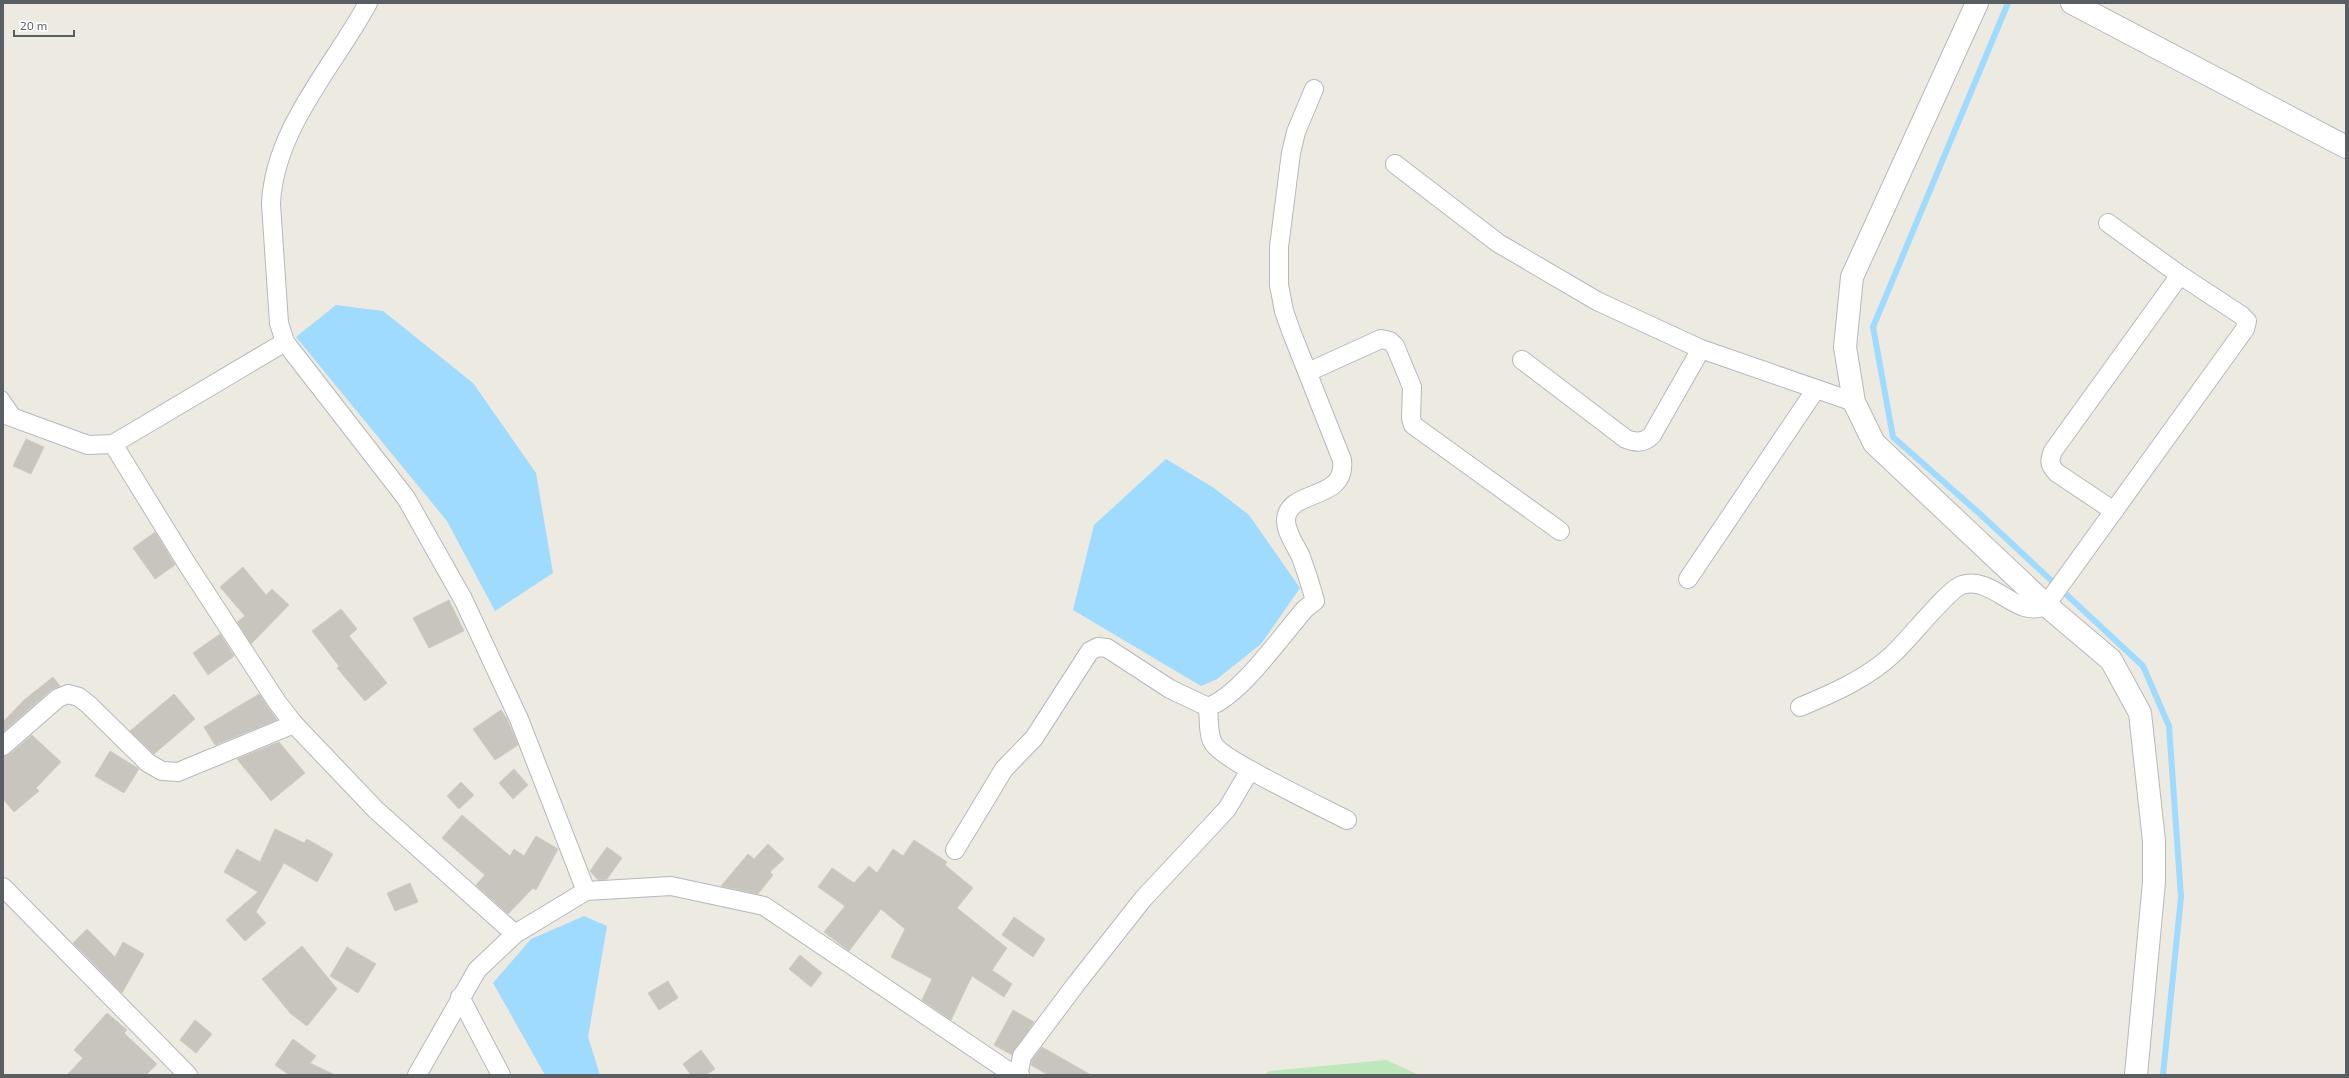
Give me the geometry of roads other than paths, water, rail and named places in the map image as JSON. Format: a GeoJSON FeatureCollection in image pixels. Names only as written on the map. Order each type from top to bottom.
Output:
{"type":"FeatureCollection","features":[{"type":"Feature","properties":{"kind":"street"},"geometry":{"type":"LineString","coordinates":[[368,3],[310,94],[275,169],[272,184],[271,204],[279,323],[285,342],[406,498],[463,599],[519,719],[586,891]]}},
{"type":"Feature","properties":{"kind":"street"},"geometry":{"type":"LineString","coordinates":[[1977,3],[1852,277],[1845,347],[1854,402],[1874,443],[2049,601],[2111,660],[2140,713],[2154,841],[2154,882],[2136,1075]]}},
{"type":"Feature","properties":{"kind":"street"},"geometry":{"type":"LineString","coordinates":[[2072,3],[2346,146]]}},
{"type":"Feature","properties":{"kind":"street"},"geometry":{"type":"LineString","coordinates":[[1208,707],[1222,700],[1242,682],[1305,608],[1316,601],[1301,557],[1287,526],[1286,517],[1295,505],[1335,485],[1342,478],[1344,471],[1342,460],[1284,311],[1278,272],[1279,247],[1291,153],[1296,132],[1314,89]]}},
{"type":"Feature","properties":{"kind":"street"},"geometry":{"type":"LineString","coordinates":[[1395,164],[1498,243],[1597,301],[1701,348],[1854,402]]}},
{"type":"Feature","properties":{"kind":"street"},"geometry":{"type":"LineString","coordinates":[[1800,707],[1829,695],[1880,665],[1902,646],[1949,594],[1962,585],[1975,585],[1995,590],[2024,608],[2039,609],[2049,601],[2247,325],[2247,321],[2241,315],[2180,276],[2108,222]]}},
{"type":"Feature","properties":{"kind":"street"},"geometry":{"type":"LineString","coordinates":[[2114,511],[2057,473],[2051,467],[2049,461],[2053,451],[2180,276]]}},
{"type":"Feature","properties":{"kind":"street"},"geometry":{"type":"LineString","coordinates":[[1308,372],[1381,340],[1390,341],[1395,346],[1412,387],[1411,418],[1413,425],[1560,531]]}},
{"type":"Feature","properties":{"kind":"street"},"geometry":{"type":"LineString","coordinates":[[3,414],[88,446],[113,444],[285,342]]}},
{"type":"Feature","properties":{"kind":"street"},"geometry":{"type":"LineString","coordinates":[[1522,360],[1626,439],[1638,442],[1649,438],[1652,434],[1701,348]]}},
{"type":"Feature","properties":{"kind":"street"},"geometry":{"type":"LineString","coordinates":[[1688,579],[1816,389]]}},
{"type":"Feature","properties":{"kind":"street"},"geometry":{"type":"LineString","coordinates":[[113,444],[191,571],[277,702],[294,724],[376,810],[516,934]]}},
{"type":"Feature","properties":{"kind":"street"},"geometry":{"type":"LineString","coordinates":[[955,850],[1004,769],[1034,738],[1090,651],[1094,648],[1107,648],[1170,689],[1208,707]]}},
{"type":"Feature","properties":{"kind":"street"},"geometry":{"type":"LineString","coordinates":[[3,746],[58,698],[68,694],[79,698],[89,705],[148,763],[162,771],[178,772],[294,724]]}},
{"type":"Feature","properties":{"kind":"street"},"geometry":{"type":"LineString","coordinates":[[1208,707],[1213,744],[1250,770],[1347,820]]}},
{"type":"Feature","properties":{"kind":"street"},"geometry":{"type":"LineString","coordinates":[[1020,1075],[1019,1071],[1022,1056],[1076,984],[1143,899],[1227,809],[1250,770]]}},
{"type":"Feature","properties":{"kind":"street"},"geometry":{"type":"LineString","coordinates":[[417,1075],[460,997],[477,970],[516,934],[586,891],[671,886],[764,906],[1014,1075]]}},
{"type":"Feature","properties":{"kind":"street"},"geometry":{"type":"LineString","coordinates":[[3,887],[188,1075]]}},
{"type":"Feature","properties":{"kind":"street"},"geometry":{"type":"LineString","coordinates":[[460,997],[501,1075]]}},
{"type":"Feature","properties":{"kind":"lane"},"geometry":{"type":"LineString","coordinates":[[3,396],[22,421]]}},
{"type":"Feature","properties":{"kind":"water"},"geometry":{"type":"Polygon","coordinates":[[[336,305],[383,311],[473,383],[536,473],[553,573],[495,611],[447,521],[296,337],[336,305]]]}},
{"type":"Feature","properties":{"kind":"water"},"geometry":{"type":"Polygon","coordinates":[[[1166,459],[1214,488],[1249,515],[1300,588],[1261,644],[1217,679],[1201,686],[1073,610],[1094,525],[1166,459]]]}},
{"type":"Feature","properties":{"kind":"water"},"geometry":{"type":"Polygon","coordinates":[[[584,916],[607,926],[588,1037],[600,1075],[545,1075],[493,983],[531,939],[584,916]]]}},
{"type":"Feature","properties":{"kind":"waterway"},"geometry":{"type":"LineString","coordinates":[[2008,3],[1873,327],[1893,437],[1980,514],[2143,666],[2169,726],[2181,897],[2163,1075]]}}]}
